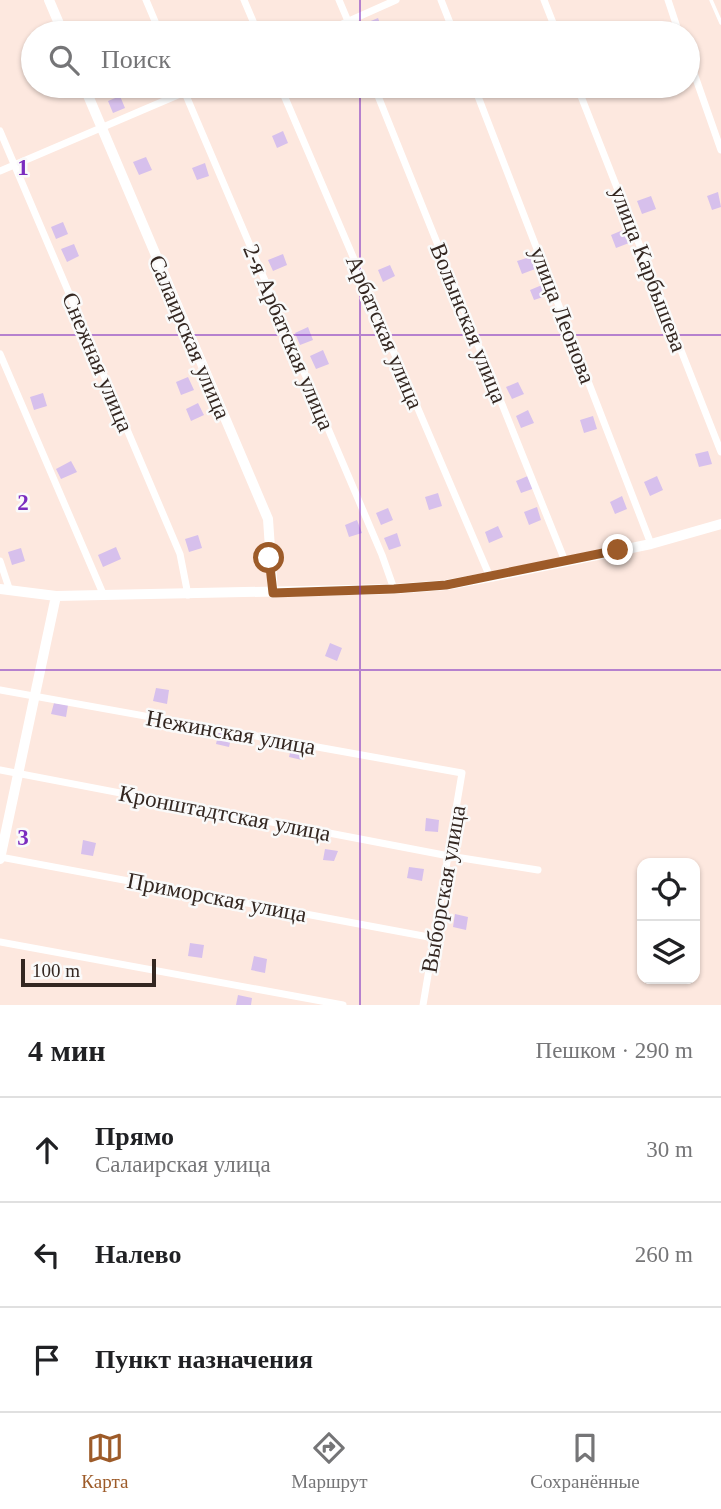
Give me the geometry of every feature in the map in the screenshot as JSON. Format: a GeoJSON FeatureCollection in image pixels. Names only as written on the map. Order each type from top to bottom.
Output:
{"type":"FeatureCollection","features":[{"type":"Feature","properties":{"kind":"main road"},"geometry":{"type":"LineString","coordinates":[[50,0],[58,21]]}},
{"type":"Feature","properties":{"kind":"main road","name":"Салаирская улица"},"geometry":{"type":"LineString","coordinates":[[89,98],[268,519],[273,593]]}},
{"type":"Feature","properties":{"kind":"main road"},"geometry":{"type":"LineString","coordinates":[[5,590],[56,596],[104,596],[273,593],[446,585],[651,544],[721,524]]}},
{"type":"Feature","properties":{"kind":"main road"},"geometry":{"type":"LineString","coordinates":[[0,858],[56,596]]}},
{"type":"Feature","properties":{"kind":"street"},"geometry":{"type":"LineString","coordinates":[[146,0],[155,21]]}},
{"type":"Feature","properties":{"kind":"street"},"geometry":{"type":"LineString","coordinates":[[244,0],[253,21]]}},
{"type":"Feature","properties":{"kind":"street"},"geometry":{"type":"LineString","coordinates":[[339,0],[348,21]]}},
{"type":"Feature","properties":{"kind":"street"},"geometry":{"type":"LineString","coordinates":[[350,21],[396,0]]}},
{"type":"Feature","properties":{"kind":"street"},"geometry":{"type":"LineString","coordinates":[[441,0],[449,21]]}},
{"type":"Feature","properties":{"kind":"street"},"geometry":{"type":"LineString","coordinates":[[544,0],[552,21]]}},
{"type":"Feature","properties":{"kind":"street"},"geometry":{"type":"LineString","coordinates":[[668,0],[676,21]]}},
{"type":"Feature","properties":{"kind":"street"},"geometry":{"type":"LineString","coordinates":[[700,91],[721,150]]}},
{"type":"Feature","properties":{"kind":"street"},"geometry":{"type":"LineString","coordinates":[[0,171],[164,98]]}},
{"type":"Feature","properties":{"kind":"street","name":"2-я Арбатская улица"},"geometry":{"type":"LineString","coordinates":[[187,98],[382,555],[394,589]]}},
{"type":"Feature","properties":{"kind":"street","name":"Арбатская улица"},"geometry":{"type":"LineString","coordinates":[[285,98],[490,577]]}},
{"type":"Feature","properties":{"kind":"street","name":"Волынская улица"},"geometry":{"type":"LineString","coordinates":[[379,98],[565,561]]}},
{"type":"Feature","properties":{"kind":"street","name":"улица Леонова"},"geometry":{"type":"LineString","coordinates":[[479,98],[651,544]]}},
{"type":"Feature","properties":{"kind":"street","name":"улица Карбышева"},"geometry":{"type":"LineString","coordinates":[[582,98],[721,452]]}},
{"type":"Feature","properties":{"kind":"street","name":"Снежная улица"},"geometry":{"type":"LineString","coordinates":[[0,131],[180,554],[188,595]]}},
{"type":"Feature","properties":{"kind":"street"},"geometry":{"type":"LineString","coordinates":[[0,354],[104,596]]}},
{"type":"Feature","properties":{"kind":"street"},"geometry":{"type":"LineString","coordinates":[[0,561],[5,590]]}},
{"type":"Feature","properties":{"kind":"street","name":"Нежинская улица"},"geometry":{"type":"LineString","coordinates":[[0,690],[462,773]]}},
{"type":"Feature","properties":{"kind":"street","name":"Кронштадтская улица"},"geometry":{"type":"LineString","coordinates":[[0,770],[449,856],[538,870]]}},
{"type":"Feature","properties":{"kind":"street","name":"Выборская улица"},"geometry":{"type":"LineString","coordinates":[[423,1005],[462,773]]}},
{"type":"Feature","properties":{"kind":"street","name":"Приморская улица"},"geometry":{"type":"LineString","coordinates":[[0,858],[434,938]]}},
{"type":"Feature","properties":{"kind":"street"},"geometry":{"type":"LineString","coordinates":[[0,942],[343,1005]]}},
{"type":"Feature","properties":{"kind":"lane"},"geometry":{"type":"LineString","coordinates":[[711,0],[721,23]]}},
{"type":"Feature","properties":{"kind":"building"},"geometry":{"type":"Polygon","coordinates":[[[121,98],[125,108],[113,113],[108,101],[121,98]]]}},
{"type":"Feature","properties":{"kind":"building"},"geometry":{"type":"Polygon","coordinates":[[[283,131],[288,143],[277,148],[272,136],[283,131]]]}},
{"type":"Feature","properties":{"kind":"building"},"geometry":{"type":"Polygon","coordinates":[[[146,157],[152,170],[139,175],[133,162],[146,157]]]}},
{"type":"Feature","properties":{"kind":"building"},"geometry":{"type":"Polygon","coordinates":[[[205,163],[209,176],[197,180],[192,168],[205,163]]]}},
{"type":"Feature","properties":{"kind":"building"},"geometry":{"type":"Polygon","coordinates":[[[718,192],[721,207],[712,210],[707,196],[718,192]]]}},
{"type":"Feature","properties":{"kind":"building"},"geometry":{"type":"Polygon","coordinates":[[[651,196],[656,209],[642,214],[637,201],[651,196]]]}},
{"type":"Feature","properties":{"kind":"building"},"geometry":{"type":"Polygon","coordinates":[[[63,222],[68,234],[56,239],[51,227],[63,222]]]}},
{"type":"Feature","properties":{"kind":"building"},"geometry":{"type":"Polygon","coordinates":[[[623,230],[629,243],[616,248],[611,235],[623,230]]]}},
{"type":"Feature","properties":{"kind":"building"},"geometry":{"type":"Polygon","coordinates":[[[74,244],[79,256],[67,262],[61,249],[74,244]]]}},
{"type":"Feature","properties":{"kind":"building"},"geometry":{"type":"Polygon","coordinates":[[[283,254],[287,265],[273,271],[268,260],[283,254]]]}},
{"type":"Feature","properties":{"kind":"building"},"geometry":{"type":"Polygon","coordinates":[[[530,257],[535,269],[522,274],[517,261],[530,257]]]}},
{"type":"Feature","properties":{"kind":"building"},"geometry":{"type":"Polygon","coordinates":[[[390,265],[395,276],[383,282],[378,270],[390,265]]]}},
{"type":"Feature","properties":{"kind":"building"},"geometry":{"type":"Polygon","coordinates":[[[542,285],[546,296],[534,300],[530,290],[542,285]]]}},
{"type":"Feature","properties":{"kind":"building"},"geometry":{"type":"Polygon","coordinates":[[[308,327],[313,340],[300,345],[295,333],[308,327]]]}},
{"type":"Feature","properties":{"kind":"building"},"geometry":{"type":"Polygon","coordinates":[[[323,350],[329,364],[316,369],[310,356],[323,350]]]}},
{"type":"Feature","properties":{"kind":"building"},"geometry":{"type":"Polygon","coordinates":[[[188,377],[194,390],[181,395],[176,382],[188,377]]]}},
{"type":"Feature","properties":{"kind":"building"},"geometry":{"type":"Polygon","coordinates":[[[518,382],[524,394],[512,399],[506,387],[518,382]]]}},
{"type":"Feature","properties":{"kind":"building"},"geometry":{"type":"Polygon","coordinates":[[[43,393],[47,406],[34,410],[30,397],[43,393]]]}},
{"type":"Feature","properties":{"kind":"building"},"geometry":{"type":"Polygon","coordinates":[[[198,403],[204,415],[191,421],[186,409],[198,403]]]}},
{"type":"Feature","properties":{"kind":"building"},"geometry":{"type":"Polygon","coordinates":[[[528,410],[534,423],[521,428],[516,416],[528,410]]]}},
{"type":"Feature","properties":{"kind":"building"},"geometry":{"type":"Polygon","coordinates":[[[593,416],[597,429],[584,433],[580,420],[593,416]]]}},
{"type":"Feature","properties":{"kind":"building"},"geometry":{"type":"Polygon","coordinates":[[[708,451],[712,464],[699,467],[695,454],[708,451]]]}},
{"type":"Feature","properties":{"kind":"building"},"geometry":{"type":"Polygon","coordinates":[[[71,461],[77,472],[61,479],[56,469],[71,461]]]}},
{"type":"Feature","properties":{"kind":"building"},"geometry":{"type":"Polygon","coordinates":[[[530,475],[535,488],[521,493],[516,481],[530,475]]]}},
{"type":"Feature","properties":{"kind":"building"},"geometry":{"type":"Polygon","coordinates":[[[657,476],[663,490],[650,496],[644,482],[657,476]]]}},
{"type":"Feature","properties":{"kind":"building"},"geometry":{"type":"Polygon","coordinates":[[[438,493],[442,506],[429,510],[425,497],[438,493]]]}},
{"type":"Feature","properties":{"kind":"building"},"geometry":{"type":"Polygon","coordinates":[[[622,496],[627,509],[615,514],[610,502],[622,496]]]}},
{"type":"Feature","properties":{"kind":"building"},"geometry":{"type":"Polygon","coordinates":[[[537,507],[541,520],[529,525],[524,512],[537,507]]]}},
{"type":"Feature","properties":{"kind":"building"},"geometry":{"type":"Polygon","coordinates":[[[388,508],[393,520],[381,525],[376,513],[388,508]]]}},
{"type":"Feature","properties":{"kind":"building"},"geometry":{"type":"Polygon","coordinates":[[[357,520],[362,533],[349,537],[345,525],[357,520]]]}},
{"type":"Feature","properties":{"kind":"building"},"geometry":{"type":"Polygon","coordinates":[[[498,526],[503,537],[489,543],[485,532],[498,526]]]}},
{"type":"Feature","properties":{"kind":"building"},"geometry":{"type":"Polygon","coordinates":[[[397,533],[401,546],[389,550],[384,538],[397,533]]]}},
{"type":"Feature","properties":{"kind":"building"},"geometry":{"type":"Polygon","coordinates":[[[198,535],[202,548],[189,552],[185,539],[198,535]]]}},
{"type":"Feature","properties":{"kind":"building"},"geometry":{"type":"Polygon","coordinates":[[[116,547],[121,559],[103,567],[98,555],[116,547]]]}},
{"type":"Feature","properties":{"kind":"building"},"geometry":{"type":"Polygon","coordinates":[[[21,548],[25,561],[12,565],[8,552],[21,548]]]}},
{"type":"Feature","properties":{"kind":"building"},"geometry":{"type":"Polygon","coordinates":[[[330,643],[342,648],[337,661],[325,656],[330,643]]]}},
{"type":"Feature","properties":{"kind":"building"},"geometry":{"type":"Polygon","coordinates":[[[156,688],[169,690],[167,704],[153,701],[156,688]]]}},
{"type":"Feature","properties":{"kind":"building"},"geometry":{"type":"Polygon","coordinates":[[[54,703],[68,705],[66,717],[51,714],[54,703]]]}},
{"type":"Feature","properties":{"kind":"building"},"geometry":{"type":"Polygon","coordinates":[[[219,731],[232,734],[229,747],[216,744],[219,731]]]}},
{"type":"Feature","properties":{"kind":"building"},"geometry":{"type":"Polygon","coordinates":[[[292,744],[305,747],[302,760],[289,757],[292,744]]]}},
{"type":"Feature","properties":{"kind":"building"},"geometry":{"type":"Polygon","coordinates":[[[426,818],[439,820],[438,832],[425,831],[426,818]]]}},
{"type":"Feature","properties":{"kind":"building"},"geometry":{"type":"Polygon","coordinates":[[[83,840],[96,843],[93,856],[81,854],[83,840]]]}},
{"type":"Feature","properties":{"kind":"building"},"geometry":{"type":"Polygon","coordinates":[[[325,849],[338,851],[334,861],[323,860],[325,849]]]}},
{"type":"Feature","properties":{"kind":"building"},"geometry":{"type":"Polygon","coordinates":[[[409,867],[424,869],[422,881],[407,878],[409,867]]]}},
{"type":"Feature","properties":{"kind":"building"},"geometry":{"type":"Polygon","coordinates":[[[455,914],[468,917],[466,930],[453,927],[455,914]]]}},
{"type":"Feature","properties":{"kind":"building"},"geometry":{"type":"Polygon","coordinates":[[[190,943],[204,945],[202,958],[188,956],[190,943]]]}},
{"type":"Feature","properties":{"kind":"building"},"geometry":{"type":"Polygon","coordinates":[[[254,956],[267,959],[265,973],[251,970],[254,956]]]}},
{"type":"Feature","properties":{"kind":"building"},"geometry":{"type":"Polygon","coordinates":[[[238,995],[252,998],[251,1005],[236,1005],[238,995]]]}},
{"type":"Feature","properties":{"kind":"route"},"geometry":{"type":"LineString","coordinates":[[269,558],[273,593],[446,585],[618,550]]}}]}
